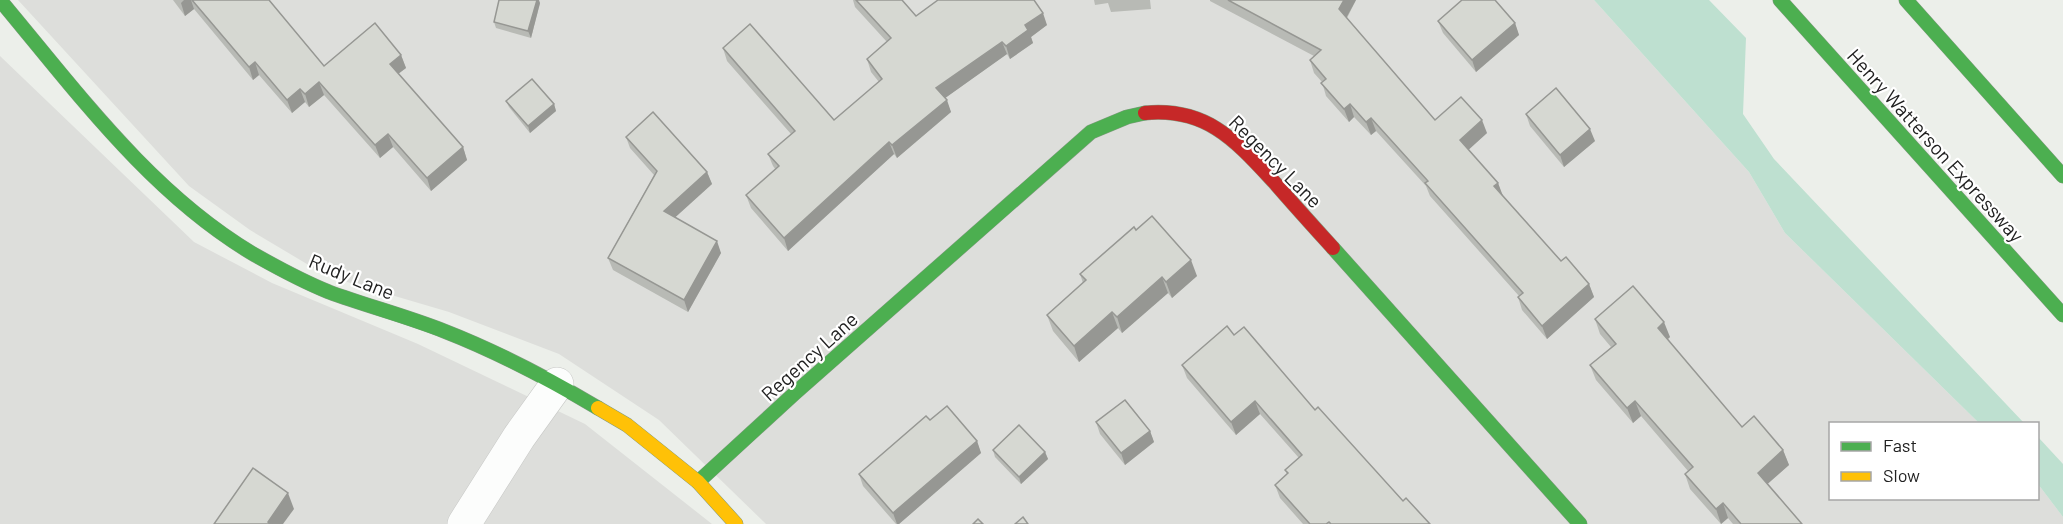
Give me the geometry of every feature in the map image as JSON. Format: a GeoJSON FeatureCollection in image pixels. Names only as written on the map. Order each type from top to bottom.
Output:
{"type":"FeatureCollection","features":[{"type":"Feature","properties":{"kind":"main road","name":"Rudy Lane"},"geometry":{"type":"LineString","coordinates":[[0,0],[104,124],[142,165],[191,210],[255,255],[327,291],[444,331],[516,362],[557,384],[627,425],[698,482],[736,524]]}},
{"type":"Feature","properties":{"kind":"main road","name":"Henry Watterson Expressway"},"geometry":{"type":"LineString","coordinates":[[1780,0],[2063,315]]}},
{"type":"Feature","properties":{"kind":"main road"},"geometry":{"type":"LineString","coordinates":[[1906,0],[2063,176]]}},
{"type":"Feature","properties":{"kind":"main road","name":"Regency Lane"},"geometry":{"type":"LineString","coordinates":[[698,482],[795,393],[1091,132],[1118,119],[1141,112],[1171,111],[1198,118],[1216,126],[1232,139],[1269,177],[1580,524]]}},
{"type":"Feature","properties":{"kind":"street"},"geometry":{"type":"LineString","coordinates":[[464,524],[519,437],[557,384]]}},
{"type":"Feature","properties":{"kind":"shaded area"},"geometry":{"type":"Polygon","coordinates":[[[18,0],[1594,0],[1749,172],[1785,233],[1978,422],[1829,422],[1829,500],[2039,500],[2039,485],[2063,517],[2063,524],[766,524],[659,420],[559,354],[449,312],[327,276],[250,230],[189,186],[18,0]]]}},
{"type":"Feature","properties":{"kind":"shaded area"},"geometry":{"type":"Polygon","coordinates":[[[0,56],[194,242],[272,283],[418,344],[585,424],[712,524],[0,524],[0,56]]]}},
{"type":"Feature","properties":{"kind":"green space"},"geometry":{"type":"Polygon","coordinates":[[[1594,0],[1709,0],[1746,38],[1743,114],[1774,159],[2023,422],[1978,422],[1785,233],[1749,172],[1594,0]]]}},
{"type":"Feature","properties":{"kind":"green space"},"geometry":{"type":"Polygon","coordinates":[[[2039,438],[2063,464],[2063,517],[2039,485],[2039,438]]]}},
{"type":"Feature","properties":{"kind":"building"},"geometry":{"type":"Polygon","coordinates":[[[192,0],[269,0],[324,66],[375,23],[401,55],[390,64],[463,147],[427,178],[388,134],[375,145],[319,82],[305,94],[300,89],[287,100],[255,62],[249,67],[192,0]]]}},
{"type":"Feature","properties":{"kind":"building"},"geometry":{"type":"Polygon","coordinates":[[[499,0],[537,0],[528,31],[494,22],[499,0]]]}},
{"type":"Feature","properties":{"kind":"building"},"geometry":{"type":"Polygon","coordinates":[[[856,0],[902,0],[916,16],[938,0],[1034,0],[1043,13],[1025,25],[1028,30],[1006,46],[1002,42],[936,88],[947,100],[892,145],[889,142],[784,238],[746,195],[779,166],[768,154],[795,131],[723,48],[750,24],[834,120],[882,79],[867,59],[891,38],[856,0]]]}},
{"type":"Feature","properties":{"kind":"building"},"geometry":{"type":"Polygon","coordinates":[[[1228,0],[1344,0],[1339,9],[1435,120],[1461,97],[1482,120],[1460,140],[1498,183],[1494,186],[1561,261],[1566,257],[1589,284],[1542,326],[1518,297],[1523,293],[1425,183],[1428,181],[1371,118],[1366,122],[1350,104],[1344,109],[1321,83],[1326,79],[1310,60],[1321,50],[1228,0]]]}},
{"type":"Feature","properties":{"kind":"building"},"geometry":{"type":"Polygon","coordinates":[[[1462,0],[1495,0],[1515,23],[1472,60],[1438,21],[1462,0]]]}},
{"type":"Feature","properties":{"kind":"building"},"geometry":{"type":"Polygon","coordinates":[[[532,79],[554,104],[528,126],[506,101],[532,79]]]}},
{"type":"Feature","properties":{"kind":"building"},"geometry":{"type":"Polygon","coordinates":[[[1556,88],[1590,129],[1560,155],[1526,114],[1556,88]]]}},
{"type":"Feature","properties":{"kind":"building"},"geometry":{"type":"Polygon","coordinates":[[[653,112],[707,172],[664,211],[717,241],[684,300],[608,258],[657,171],[626,137],[653,112]]]}},
{"type":"Feature","properties":{"kind":"building"},"geometry":{"type":"Polygon","coordinates":[[[1152,216],[1191,260],[1166,282],[1162,277],[1117,317],[1112,312],[1074,346],[1047,315],[1086,280],[1080,274],[1134,227],[1136,230],[1152,216]]]}},
{"type":"Feature","properties":{"kind":"building"},"geometry":{"type":"Polygon","coordinates":[[[1633,286],[1664,322],[1658,328],[1742,427],[1754,416],[1783,450],[1758,473],[1802,524],[1741,524],[1723,503],[1716,509],[1685,474],[1693,467],[1635,401],[1627,408],[1590,365],[1616,344],[1595,319],[1633,286]]]}},
{"type":"Feature","properties":{"kind":"building"},"geometry":{"type":"Polygon","coordinates":[[[1227,326],[1234,335],[1244,327],[1315,410],[1318,407],[1403,501],[1406,498],[1430,524],[1331,524],[1329,522],[1310,524],[1275,485],[1288,473],[1285,470],[1302,455],[1255,401],[1231,422],[1182,365],[1227,326]]]}},
{"type":"Feature","properties":{"kind":"building"},"geometry":{"type":"Polygon","coordinates":[[[1125,400],[1150,431],[1121,453],[1096,422],[1125,400]]]}},
{"type":"Feature","properties":{"kind":"building"},"geometry":{"type":"Polygon","coordinates":[[[947,406],[977,441],[893,513],[859,474],[926,416],[930,420],[947,406]]]}},
{"type":"Feature","properties":{"kind":"building"},"geometry":{"type":"Polygon","coordinates":[[[1019,425],[1045,452],[1019,477],[993,450],[1019,425]]]}},
{"type":"Feature","properties":{"kind":"building"},"geometry":{"type":"Polygon","coordinates":[[[253,468],[288,493],[268,522],[271,524],[214,524],[253,468]]]}},
{"type":"Feature","properties":{"kind":"building"},"geometry":{"type":"Polygon","coordinates":[[[1023,517],[1028,524],[1015,524],[1023,517]]]}},
{"type":"Feature","properties":{"kind":"building"},"geometry":{"type":"Polygon","coordinates":[[[978,519],[983,524],[973,524],[978,519]]]}},
{"type":"Feature","properties":{"kind":"traffic: fast"},"geometry":{"type":"LineString","coordinates":[[0,0],[117,139],[149,172],[217,230],[255,255],[310,284],[464,339],[523,366],[598,408]]}},
{"type":"Feature","properties":{"kind":"traffic: fast"},"geometry":{"type":"LineString","coordinates":[[1780,0],[2063,315]]}},
{"type":"Feature","properties":{"kind":"traffic: fast"},"geometry":{"type":"LineString","coordinates":[[1906,0],[2063,176]]}},
{"type":"Feature","properties":{"kind":"traffic: fast"},"geometry":{"type":"LineString","coordinates":[[698,482],[795,393],[1091,132],[1127,117],[1145,113]]}},
{"type":"Feature","properties":{"kind":"traffic: fast"},"geometry":{"type":"LineString","coordinates":[[1333,248],[1580,524]]}},
{"type":"Feature","properties":{"kind":"traffic: slow"},"geometry":{"type":"LineString","coordinates":[[598,408],[627,425],[698,482],[736,524]]}},
{"type":"Feature","properties":{"kind":"traffic: jam"},"geometry":{"type":"LineString","coordinates":[[1145,113],[1186,116],[1203,121],[1219,130],[1261,168],[1333,248]]}}]}
